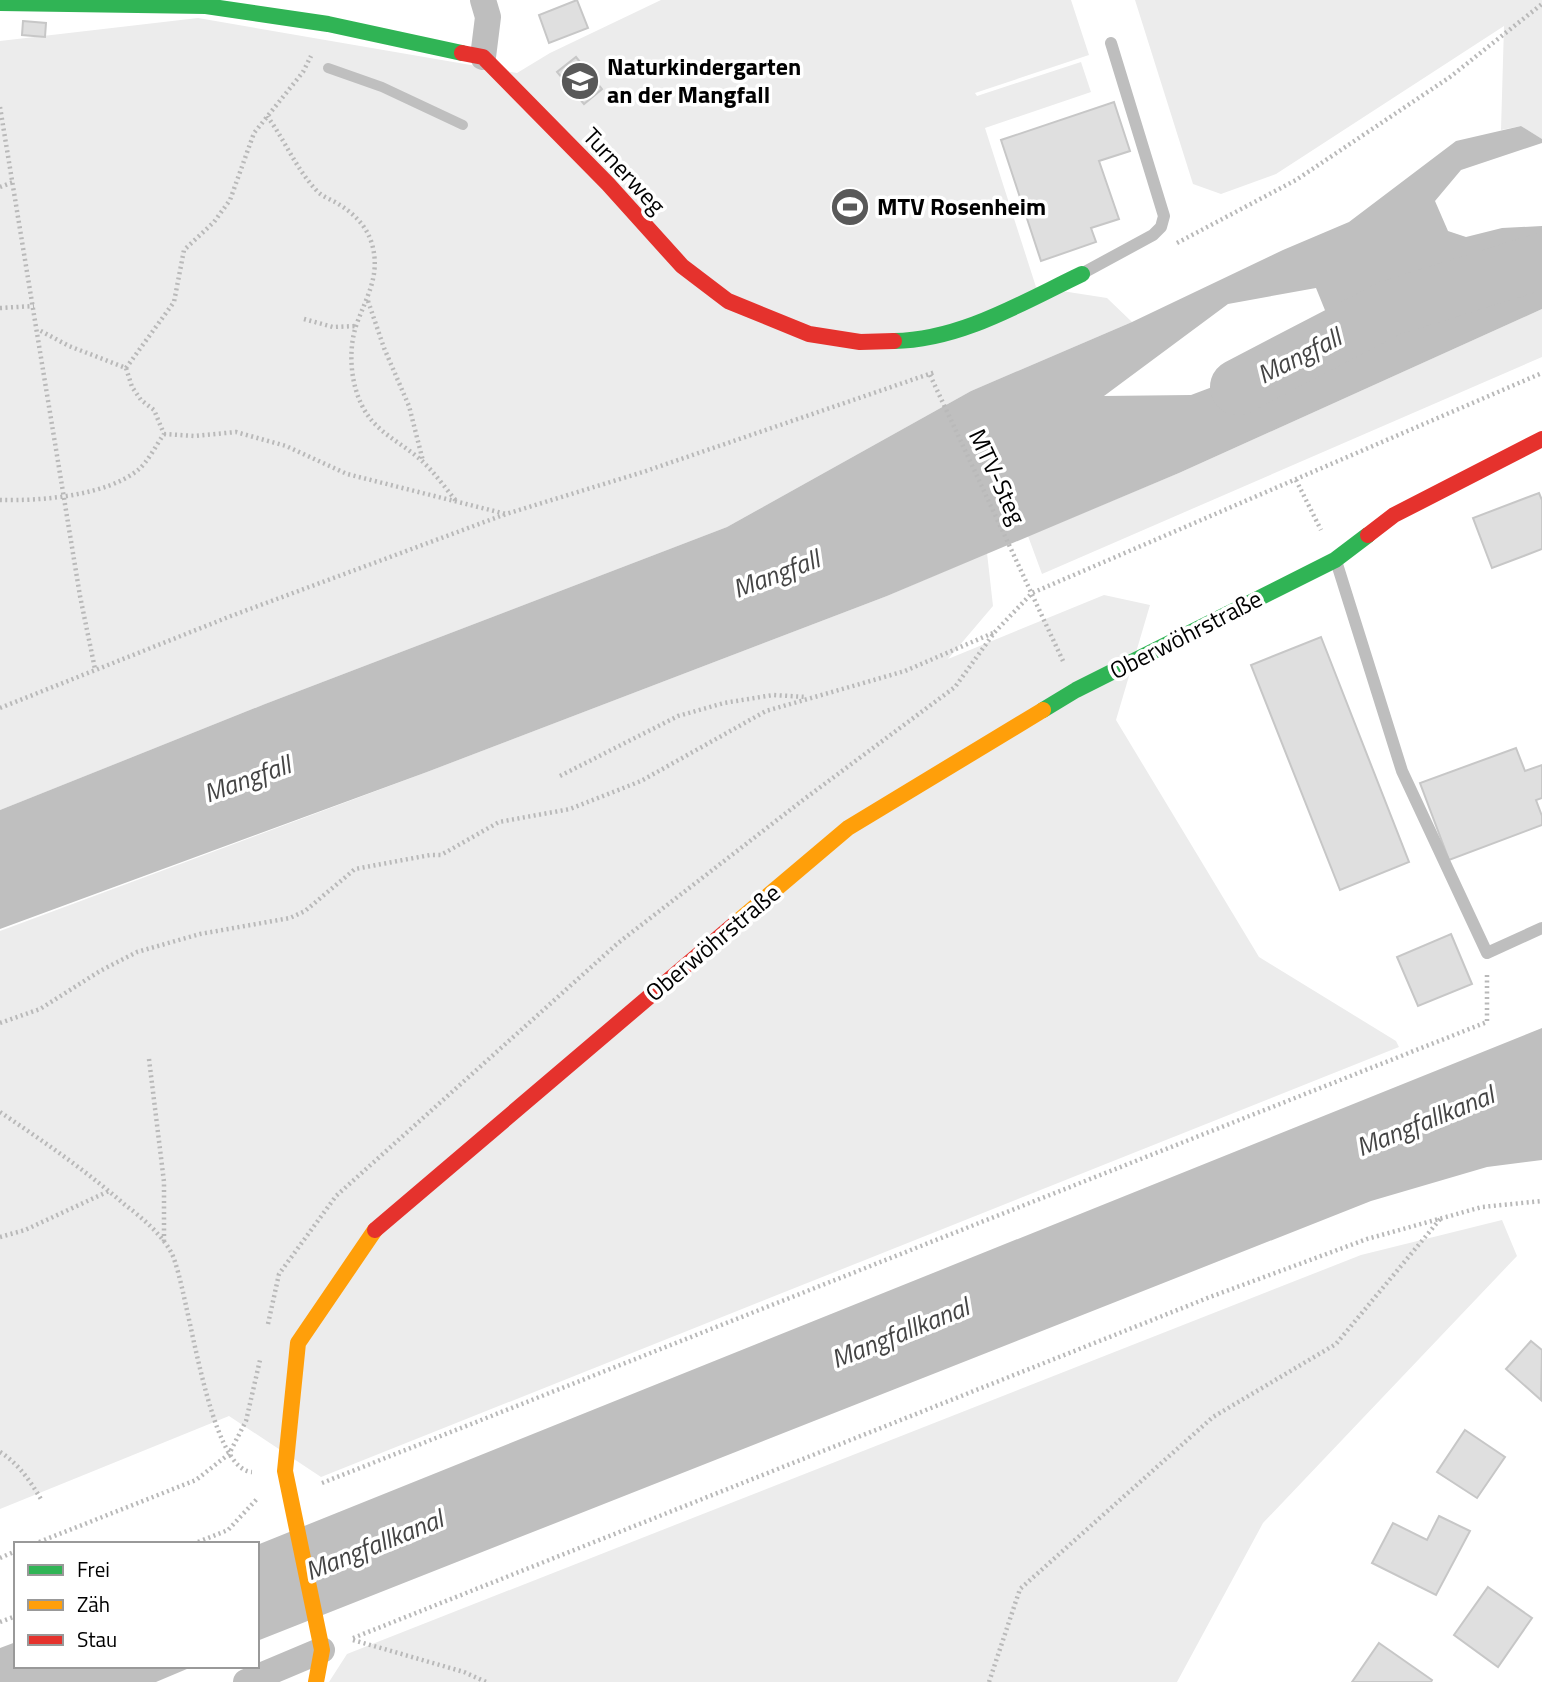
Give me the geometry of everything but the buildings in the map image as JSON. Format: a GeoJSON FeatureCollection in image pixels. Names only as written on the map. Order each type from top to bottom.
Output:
{"type":"FeatureCollection","features":[{"type":"Feature","properties":{"kind":"street"},"geometry":{"type":"LineString","coordinates":[[0,3],[205,3],[328,24],[483,57],[488,17],[483,0]]}},
{"type":"Feature","properties":{"kind":"street","name":"Turnerweg"},"geometry":{"type":"LineString","coordinates":[[483,57],[608,184],[682,267],[729,302],[809,334],[860,342],[906,341],[944,335],[993,316],[1082,274]]}},
{"type":"Feature","properties":{"kind":"street","name":"Oberwöhrstraße"},"geometry":{"type":"LineString","coordinates":[[321,1643],[285,1471],[298,1343],[374,1231],[848,828],[1076,690],[1335,560],[1394,515],[1542,439]]}},
{"type":"Feature","properties":{"kind":"street"},"geometry":{"type":"LineString","coordinates":[[246,1682],[321,1643]]}},
{"type":"Feature","properties":{"kind":"street"},"geometry":{"type":"LineString","coordinates":[[316,1682],[321,1643]]}},
{"type":"Feature","properties":{"kind":"lane"},"geometry":{"type":"LineString","coordinates":[[1082,274],[1153,235],[1161,227],[1164,216],[1111,43]]}},
{"type":"Feature","properties":{"kind":"lane"},"geometry":{"type":"LineString","coordinates":[[1335,560],[1402,772],[1487,953],[1542,928]]}},
{"type":"Feature","properties":{"kind":"path"},"geometry":{"type":"LineString","coordinates":[[1174,245],[1296,180],[1450,76],[1542,4]]}},
{"type":"Feature","properties":{"kind":"path"},"geometry":{"type":"LineString","coordinates":[[126,368],[174,302],[184,250],[214,222],[230,200],[254,133],[303,72],[328,24]]}},
{"type":"Feature","properties":{"kind":"path"},"geometry":{"type":"LineString","coordinates":[[0,107],[80,596],[95,669]]}},
{"type":"Feature","properties":{"kind":"path"},"geometry":{"type":"LineString","coordinates":[[267,116],[318,192],[353,212],[366,229],[372,244],[376,265],[374,281],[356,326],[352,346],[352,371],[365,410],[375,424],[424,462],[457,502]]}},
{"type":"Feature","properties":{"kind":"path"},"geometry":{"type":"LineString","coordinates":[[0,187],[13,182]]}},
{"type":"Feature","properties":{"kind":"path"},"geometry":{"type":"LineString","coordinates":[[367,301],[409,406],[424,462]]}},
{"type":"Feature","properties":{"kind":"path"},"geometry":{"type":"LineString","coordinates":[[0,308],[34,306]]}},
{"type":"Feature","properties":{"kind":"path"},"geometry":{"type":"LineString","coordinates":[[304,319],[333,327],[356,326]]}},
{"type":"Feature","properties":{"kind":"path"},"geometry":{"type":"LineString","coordinates":[[38,330],[69,346],[126,368]]}},
{"type":"Feature","properties":{"kind":"path"},"geometry":{"type":"LineString","coordinates":[[126,368],[132,387],[141,400],[154,410],[164,434]]}},
{"type":"Feature","properties":{"kind":"path"},"geometry":{"type":"LineString","coordinates":[[0,708],[231,616],[506,514],[643,472],[942,369]]}},
{"type":"Feature","properties":{"kind":"path"},"geometry":{"type":"LineString","coordinates":[[267,1328],[279,1275],[336,1196],[618,943],[955,687],[994,633],[1032,593],[1542,373]]}},
{"type":"Feature","properties":{"kind":"path","name":"MTV-Steg"},"geometry":{"type":"LineString","coordinates":[[930,375],[1076,690]]}},
{"type":"Feature","properties":{"kind":"path"},"geometry":{"type":"LineString","coordinates":[[164,434],[194,436],[236,432],[286,446],[347,474],[506,514]]}},
{"type":"Feature","properties":{"kind":"path"},"geometry":{"type":"LineString","coordinates":[[0,500],[64,497],[100,489],[139,470],[164,434]]}},
{"type":"Feature","properties":{"kind":"path"},"geometry":{"type":"LineString","coordinates":[[1296,480],[1335,560]]}},
{"type":"Feature","properties":{"kind":"path"},"geometry":{"type":"LineString","coordinates":[[0,1023],[40,1009],[136,952],[200,934],[290,918],[305,911],[355,869],[441,855],[499,822],[570,809],[641,780],[766,711],[905,671],[994,633]]}},
{"type":"Feature","properties":{"kind":"path"},"geometry":{"type":"LineString","coordinates":[[560,776],[678,716],[773,695],[810,697]]}},
{"type":"Feature","properties":{"kind":"path"},"geometry":{"type":"LineString","coordinates":[[198,1542],[228,1530],[285,1471],[324,1483],[1487,1022],[1487,953]]}},
{"type":"Feature","properties":{"kind":"path"},"geometry":{"type":"LineString","coordinates":[[149,1059],[164,1182],[164,1243]]}},
{"type":"Feature","properties":{"kind":"path"},"geometry":{"type":"LineString","coordinates":[[0,1112],[72,1160],[110,1191],[148,1223],[171,1253],[188,1309],[210,1409],[229,1454]]}},
{"type":"Feature","properties":{"kind":"path"},"geometry":{"type":"LineString","coordinates":[[0,1237],[26,1230],[110,1191]]}},
{"type":"Feature","properties":{"kind":"path"},"geometry":{"type":"LineString","coordinates":[[486,1682],[464,1672],[349,1639],[1210,1297],[1367,1239],[1482,1207],[1542,1201]]}},
{"type":"Feature","properties":{"kind":"path"},"geometry":{"type":"LineString","coordinates":[[989,1682],[1020,1589],[1213,1417],[1336,1344],[1441,1218]]}},
{"type":"Feature","properties":{"kind":"path"},"geometry":{"type":"LineString","coordinates":[[39,1542],[196,1480],[229,1454],[246,1421],[261,1354]]}},
{"type":"Feature","properties":{"kind":"path"},"geometry":{"type":"LineString","coordinates":[[0,1452],[31,1481],[42,1501]]}},
{"type":"Feature","properties":{"kind":"shaded area"},"geometry":{"type":"Polygon","coordinates":[[[661,0],[1071,0],[1089,55],[975,93],[977,96],[1081,62],[1091,92],[985,128],[1036,287],[1107,298],[1132,322],[971,391],[727,527],[265,704],[0,810],[0,41],[198,18],[517,73],[550,53],[661,0]]]}},
{"type":"Feature","properties":{"kind":"shaded area"},"geometry":{"type":"Polygon","coordinates":[[[1135,0],[1542,0],[1542,139],[1521,126],[1501,130],[1504,26],[1276,174],[1221,194],[1193,184],[1135,0]]]}},
{"type":"Feature","properties":{"kind":"shaded area"},"geometry":{"type":"Polygon","coordinates":[[[1542,309],[1542,357],[1042,574],[1028,536],[1179,473],[1542,309]]]}},
{"type":"Feature","properties":{"kind":"shaded area"},"geometry":{"type":"Polygon","coordinates":[[[987,553],[993,606],[948,659],[1104,595],[1150,605],[1116,720],[1259,957],[1396,1041],[1399,1047],[321,1477],[229,1416],[0,1509],[0,931],[427,772],[887,596],[987,553]]]}},
{"type":"Feature","properties":{"kind":"shaded area"},"geometry":{"type":"Polygon","coordinates":[[[1502,1220],[1517,1256],[1263,1523],[1177,1682],[329,1682],[347,1654],[1361,1255],[1502,1220]]]}},
{"type":"Feature","properties":{"kind":"water"},"geometry":{"type":"Polygon","coordinates":[[[1521,126],[1542,139],[1542,143],[1461,170],[1435,201],[1448,231],[1466,237],[1502,228],[1542,226],[1542,309],[1179,473],[887,596],[427,772],[0,929],[0,810],[265,704],[727,527],[971,391],[1132,322],[1283,250],[1349,222],[1456,141],[1521,126]],[[1316,288],[1228,304],[1104,396],[1191,395],[1337,340],[1316,288]]]}},
{"type":"Feature","properties":{"kind":"water","name":"Mangfallkanal"},"geometry":{"type":"Polygon","coordinates":[[[1542,1028],[1542,1160],[1487,1167],[1371,1201],[259,1640],[259,1544],[1542,1028]]]}},
{"type":"Feature","properties":{"kind":"water"},"geometry":{"type":"Polygon","coordinates":[[[14,1643],[14,1668],[189,1668],[156,1682],[0,1682],[0,1648],[14,1643]]]}},
{"type":"Feature","properties":{"kind":"waterway"},"geometry":{"type":"LineString","coordinates":[[328,68],[382,87],[463,125]]}},
{"type":"Feature","properties":{"kind":"waterway","name":"Mangfall"},"geometry":{"type":"LineString","coordinates":[[1238,387],[1390,308],[1542,261]]}},
{"type":"Feature","properties":{"kind":"traffic: fast"},"geometry":{"type":"LineString","coordinates":[[0,3],[206,6],[328,24],[462,53]]}},
{"type":"Feature","properties":{"kind":"traffic: fast"},"geometry":{"type":"LineString","coordinates":[[894,341],[919,339],[967,327],[1082,274]]}},
{"type":"Feature","properties":{"kind":"traffic: fast"},"geometry":{"type":"LineString","coordinates":[[1043,710],[1076,690],[1335,560],[1368,535]]}},
{"type":"Feature","properties":{"kind":"traffic: slow"},"geometry":{"type":"LineString","coordinates":[[737,922],[848,828],[1043,710]]}},
{"type":"Feature","properties":{"kind":"traffic: slow"},"geometry":{"type":"LineString","coordinates":[[316,1682],[322,1650],[285,1471],[298,1343],[375,1230]]}},
{"type":"Feature","properties":{"kind":"traffic: jam"},"geometry":{"type":"LineString","coordinates":[[462,53],[483,57],[608,184],[682,266],[728,301],[809,334],[860,342],[894,341]]}},
{"type":"Feature","properties":{"kind":"traffic: jam"},"geometry":{"type":"LineString","coordinates":[[1368,535],[1394,515],[1542,439]]}},
{"type":"Feature","properties":{"kind":"traffic: jam"},"geometry":{"type":"LineString","coordinates":[[375,1230],[737,922]]}},
{"type":"Feature","properties":{"kind":"place","name":"Naturkindergarten an der Mangfall"},"geometry":{"type":"Point","coordinates":[580,81]}},
{"type":"Feature","properties":{"kind":"place","name":"MTV Rosenheim"},"geometry":{"type":"Point","coordinates":[850,207]}}]}
